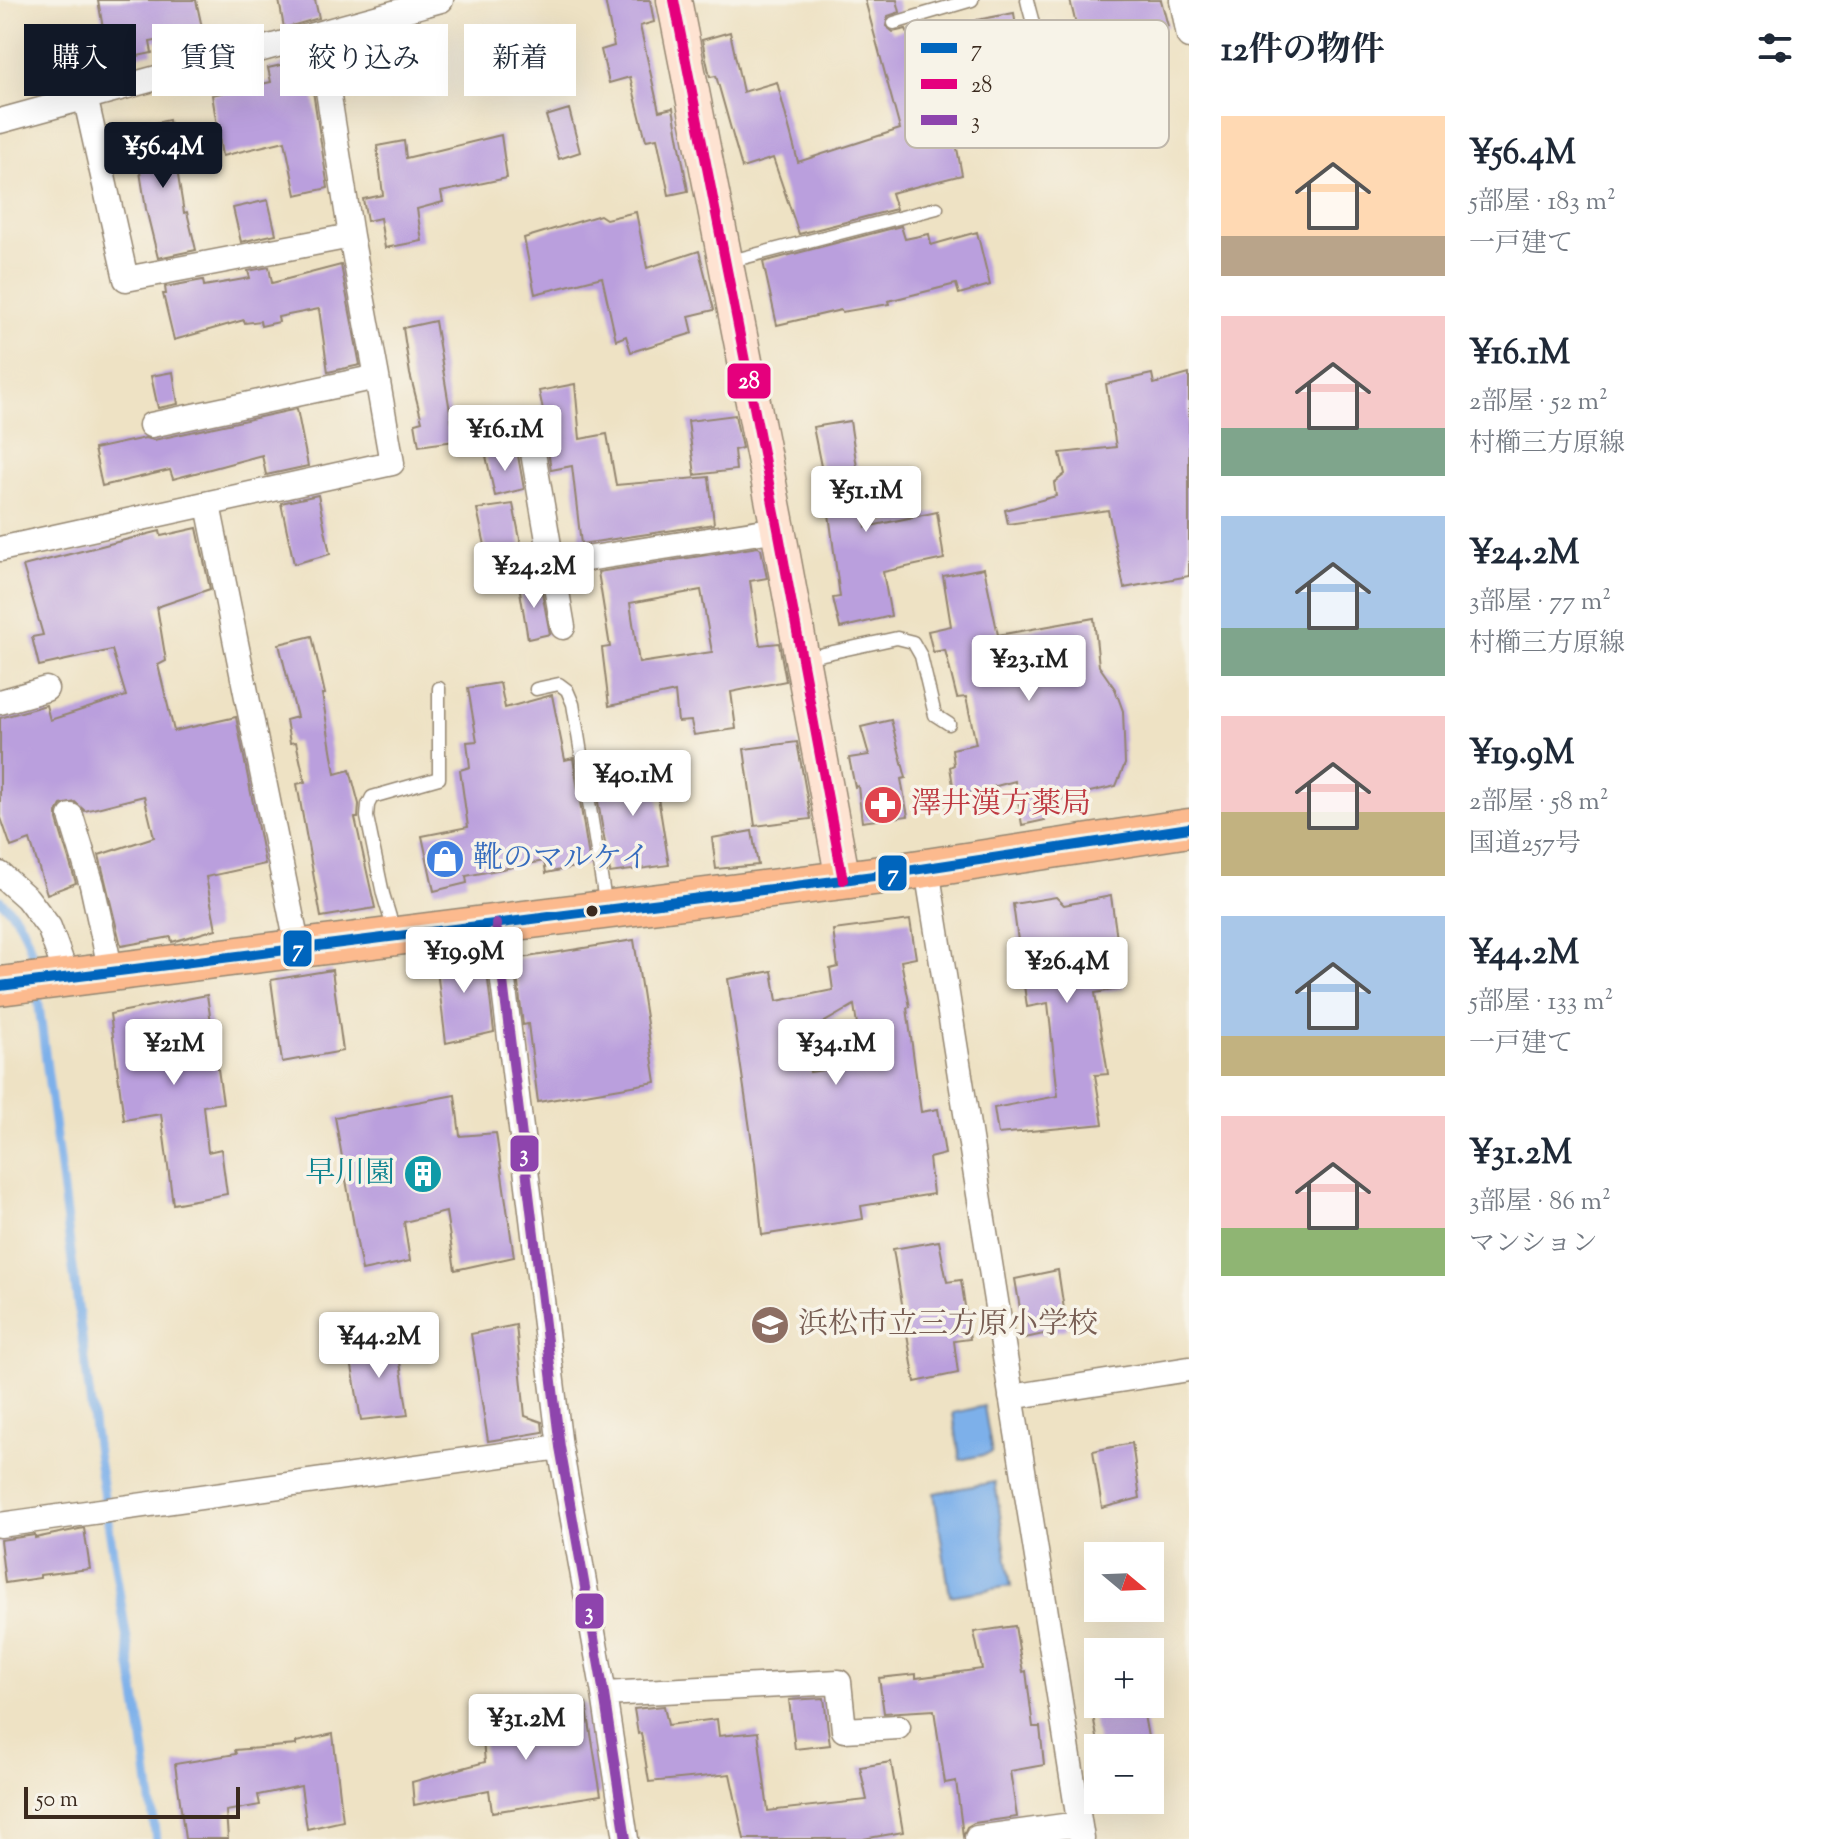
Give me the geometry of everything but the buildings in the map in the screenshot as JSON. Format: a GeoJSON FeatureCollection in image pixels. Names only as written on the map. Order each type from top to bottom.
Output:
{"type":"FeatureCollection","features":[{"type":"Feature","properties":{"kind":"highway"},"geometry":{"type":"LineString","coordinates":[[33,981],[927,869],[1189,828]]}},
{"type":"Feature","properties":{"kind":"main road"},"geometry":{"type":"LineString","coordinates":[[674,0],[843,880]]}},
{"type":"Feature","properties":{"kind":"street"},"geometry":{"type":"LineString","coordinates":[[355,24],[441,0]]}},
{"type":"Feature","properties":{"kind":"street"},"geometry":{"type":"LineString","coordinates":[[136,82],[280,44]]}},
{"type":"Feature","properties":{"kind":"street"},"geometry":{"type":"LineString","coordinates":[[0,121],[85,96],[126,279],[351,236]]}},
{"type":"Feature","properties":{"kind":"street"},"geometry":{"type":"LineString","coordinates":[[0,549],[392,463],[329,96]]}},
{"type":"Feature","properties":{"kind":"street"},"geometry":{"type":"LineString","coordinates":[[151,425],[377,377]]}},
{"type":"Feature","properties":{"kind":"street"},"geometry":{"type":"LineString","coordinates":[[532,447],[563,627]]}},
{"type":"Feature","properties":{"kind":"street"},"geometry":{"type":"LineString","coordinates":[[208,505],[298,949]]}},
{"type":"Feature","properties":{"kind":"street"},"geometry":{"type":"LineString","coordinates":[[490,574],[778,529]]}},
{"type":"Feature","properties":{"kind":"street"},"geometry":{"type":"LineString","coordinates":[[0,702],[46,689]]}},
{"type":"Feature","properties":{"kind":"street"},"geometry":{"type":"LineString","coordinates":[[71,816],[92,885],[111,972]]}},
{"type":"Feature","properties":{"kind":"street"},"geometry":{"type":"LineString","coordinates":[[927,869],[1080,1831],[977,1838]]}},
{"type":"Feature","properties":{"kind":"street"},"geometry":{"type":"LineString","coordinates":[[0,874],[27,898],[49,927],[33,981]]}},
{"type":"Feature","properties":{"kind":"street"},"geometry":{"type":"LineString","coordinates":[[496,924],[560,1447],[626,1839]]}},
{"type":"Feature","properties":{"kind":"street"},"geometry":{"type":"LineString","coordinates":[[1011,1397],[1189,1369]]}},
{"type":"Feature","properties":{"kind":"street"},"geometry":{"type":"LineString","coordinates":[[0,1525],[560,1447]]}},
{"type":"Feature","properties":{"kind":"street"},"geometry":{"type":"LineString","coordinates":[[604,1694],[839,1682],[844,1730],[898,1727]]}},
{"type":"Feature","properties":{"kind":"lane"},"geometry":{"type":"LineString","coordinates":[[894,23],[972,0]]}},
{"type":"Feature","properties":{"kind":"lane"},"geometry":{"type":"LineString","coordinates":[[1027,0],[1031,20]]}},
{"type":"Feature","properties":{"kind":"lane"},"geometry":{"type":"LineString","coordinates":[[726,263],[937,208]]}},
{"type":"Feature","properties":{"kind":"lane"},"geometry":{"type":"LineString","coordinates":[[802,658],[897,638],[913,642],[921,656],[935,715],[949,724]]}},
{"type":"Feature","properties":{"kind":"lane"},"geometry":{"type":"LineString","coordinates":[[536,689],[559,684],[567,690],[573,704],[606,910]]}},
{"type":"Feature","properties":{"kind":"lane"},"geometry":{"type":"LineString","coordinates":[[396,937],[383,894],[367,817],[368,805],[372,797],[439,778],[439,688]]}},
{"type":"Feature","properties":{"kind":"water"},"geometry":{"type":"Polygon","coordinates":[[[984,1406],[992,1453],[960,1460],[953,1413],[984,1406]]]}},
{"type":"Feature","properties":{"kind":"water"},"geometry":{"type":"Polygon","coordinates":[[[995,1482],[1011,1586],[950,1596],[934,1493],[995,1482]]]}},
{"type":"Feature","properties":{"kind":"waterway"},"geometry":{"type":"LineString","coordinates":[[0,900],[15,915],[25,932],[35,972]]}},
{"type":"Feature","properties":{"kind":"waterway"},"geometry":{"type":"LineString","coordinates":[[37,991],[97,1453],[156,1839]]}},
{"type":"Feature","properties":{"kind":"transit line","name":"28"},"geometry":{"type":"LineString","coordinates":[[674,0],[843,880]]}},
{"type":"Feature","properties":{"kind":"transit line","name":"7"},"geometry":{"type":"LineString","coordinates":[[0,986],[874,876],[1189,828]]}},
{"type":"Feature","properties":{"kind":"transit line","name":"3"},"geometry":{"type":"LineString","coordinates":[[496,924],[560,1447],[626,1839]]}},
{"type":"Feature","properties":{"kind":"place","name":"澤井漢方薬局"},"geometry":{"type":"Point","coordinates":[883,805]}},
{"type":"Feature","properties":{"kind":"place","name":"靴のマルケイ"},"geometry":{"type":"Point","coordinates":[445,859]}},
{"type":"Feature","properties":{"kind":"place","name":"早川園"},"geometry":{"type":"Point","coordinates":[423,1174]}},
{"type":"Feature","properties":{"kind":"place","name":"浜松市立三方原小学校"},"geometry":{"type":"Point","coordinates":[770,1325]}}]}
